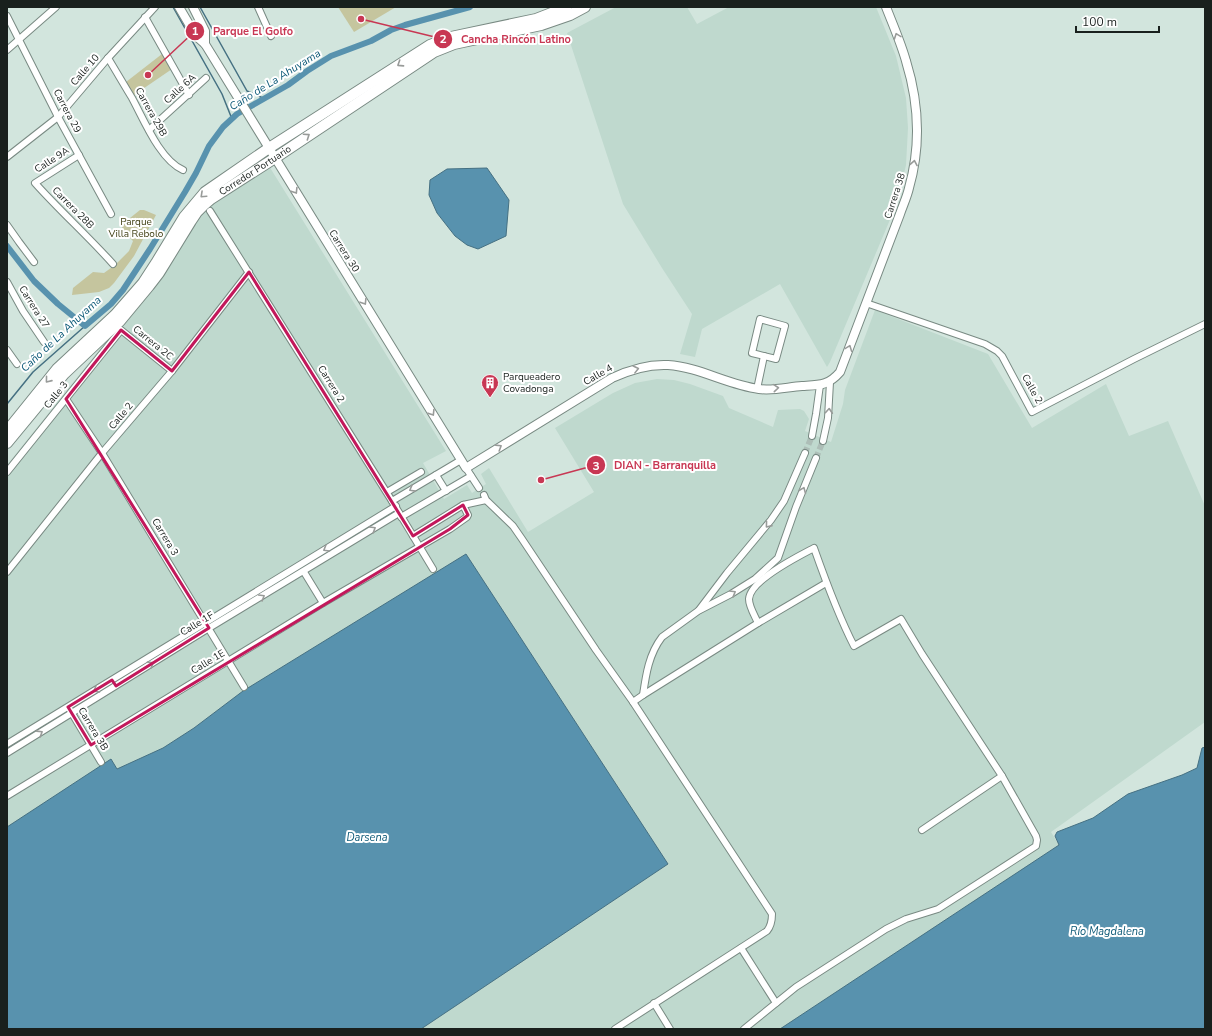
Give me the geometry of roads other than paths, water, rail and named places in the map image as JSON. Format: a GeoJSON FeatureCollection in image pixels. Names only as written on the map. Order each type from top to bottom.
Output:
{"type":"FeatureCollection","features":[{"type":"Feature","properties":{"kind":"main road","name":"Corredor Portuario"},"geometry":{"type":"LineString","coordinates":[[7,431],[57,369],[117,324],[184,217],[205,192],[269,148],[430,45],[451,37],[536,19],[568,7]]}},
{"type":"Feature","properties":{"kind":"main road","name":"Corredor Portuario"},"geometry":{"type":"LineString","coordinates":[[7,443],[64,374],[117,324],[160,273],[197,212],[211,199],[434,52],[454,44],[541,25],[570,15],[586,7]]}},
{"type":"Feature","properties":{"kind":"street"},"geometry":{"type":"LineString","coordinates":[[7,50],[56,7]]}},
{"type":"Feature","properties":{"kind":"street","name":"Calle 10"},"geometry":{"type":"LineString","coordinates":[[7,157],[58,117],[108,58],[155,7]]}},
{"type":"Feature","properties":{"kind":"street","name":"Carrera 30"},"geometry":{"type":"LineString","coordinates":[[179,7],[196,36],[205,44],[464,464]]}},
{"type":"Feature","properties":{"kind":"street","name":"Carrera 30"},"geometry":{"type":"LineString","coordinates":[[193,7],[205,31],[205,44]]}},
{"type":"Feature","properties":{"kind":"street"},"geometry":{"type":"LineString","coordinates":[[258,7],[271,36]]}},
{"type":"Feature","properties":{"kind":"street","name":"Carrera 38"},"geometry":{"type":"LineString","coordinates":[[830,382],[840,372],[909,189],[915,160],[918,128],[916,107],[908,69],[886,7]]}},
{"type":"Feature","properties":{"kind":"street","name":"Carrera 29"},"geometry":{"type":"LineString","coordinates":[[7,16],[58,117],[111,214]]}},
{"type":"Feature","properties":{"kind":"street"},"geometry":{"type":"LineString","coordinates":[[145,17],[189,95]]}},
{"type":"Feature","properties":{"kind":"street","name":"Carrera 29B"},"geometry":{"type":"LineString","coordinates":[[108,58],[154,140],[169,161],[183,170]]}},
{"type":"Feature","properties":{"kind":"street","name":"Calle 6A"},"geometry":{"type":"LineString","coordinates":[[149,130],[206,78]]}},
{"type":"Feature","properties":{"kind":"street","name":"Calle 9A"},"geometry":{"type":"LineString","coordinates":[[35,183],[79,155]]}},
{"type":"Feature","properties":{"kind":"street","name":"Carrera 28B"},"geometry":{"type":"LineString","coordinates":[[35,183],[56,207],[92,241],[113,264]]}},
{"type":"Feature","properties":{"kind":"street","name":"Carrera 2"},"geometry":{"type":"LineString","coordinates":[[210,211],[387,492],[432,569]]}},
{"type":"Feature","properties":{"kind":"street"},"geometry":{"type":"LineString","coordinates":[[7,225],[34,262]]}},
{"type":"Feature","properties":{"kind":"street","name":"Calle 2"},"geometry":{"type":"LineString","coordinates":[[7,572],[102,453],[172,371],[249,272]]}},
{"type":"Feature","properties":{"kind":"street","name":"Carrera 27"},"geometry":{"type":"LineString","coordinates":[[7,282],[44,342]]}},
{"type":"Feature","properties":{"kind":"street","name":"Calle 2"},"geometry":{"type":"LineString","coordinates":[[866,303],[991,347],[997,351],[1004,360],[1032,412],[1205,324]]}},
{"type":"Feature","properties":{"kind":"street"},"geometry":{"type":"LineString","coordinates":[[760,320],[785,326],[776,359],[764,356],[752,353],[760,320]]}},
{"type":"Feature","properties":{"kind":"street","name":"Carrera 2C"},"geometry":{"type":"LineString","coordinates":[[117,324],[172,371]]}},
{"type":"Feature","properties":{"kind":"street","name":"Calle 3"},"geometry":{"type":"LineString","coordinates":[[7,472],[66,399],[117,324]]}},
{"type":"Feature","properties":{"kind":"street"},"geometry":{"type":"LineString","coordinates":[[7,350],[17,364]]}},
{"type":"Feature","properties":{"kind":"street"},"geometry":{"type":"LineString","coordinates":[[757,389],[764,356]]}},
{"type":"Feature","properties":{"kind":"street","name":"Calle 4"},"geometry":{"type":"LineString","coordinates":[[464,464],[612,378],[636,368],[667,365],[680,367],[763,390],[820,385],[830,382]]}},
{"type":"Feature","properties":{"kind":"street"},"geometry":{"type":"LineString","coordinates":[[823,441],[828,418],[830,382]]}},
{"type":"Feature","properties":{"kind":"street"},"geometry":{"type":"LineString","coordinates":[[812,436],[820,385]]}},
{"type":"Feature","properties":{"kind":"street","name":"Carrera 3"},"geometry":{"type":"LineString","coordinates":[[66,399],[102,453],[244,687]]}},
{"type":"Feature","properties":{"kind":"street"},"geometry":{"type":"LineString","coordinates":[[698,611],[727,573],[772,520],[784,501],[805,453]]}},
{"type":"Feature","properties":{"kind":"street"},"geometry":{"type":"LineString","coordinates":[[643,695],[650,658],[662,637],[698,611],[731,594],[755,579],[778,558],[796,507],[816,458]]}},
{"type":"Feature","properties":{"kind":"street"},"geometry":{"type":"LineString","coordinates":[[464,464],[479,488]]}},
{"type":"Feature","properties":{"kind":"street","name":"Calle 1F"},"geometry":{"type":"LineString","coordinates":[[7,753],[116,686],[289,571],[436,476],[464,464]]}},
{"type":"Feature","properties":{"kind":"street"},"geometry":{"type":"LineString","coordinates":[[387,492],[421,472]]}},
{"type":"Feature","properties":{"kind":"street"},"geometry":{"type":"LineString","coordinates":[[436,476],[446,491]]}},
{"type":"Feature","properties":{"kind":"street","name":"Calle 1F"},"geometry":{"type":"LineString","coordinates":[[7,744],[112,680],[207,625],[294,578],[400,515],[471,476]]}},
{"type":"Feature","properties":{"kind":"street"},"geometry":{"type":"LineString","coordinates":[[413,536],[463,505],[485,497],[513,526],[596,650],[633,702],[772,914],[772,921],[767,931],[615,1029]]}},
{"type":"Feature","properties":{"kind":"street","name":"Calle 1E"},"geometry":{"type":"LineString","coordinates":[[7,796],[323,603],[467,518],[468,515],[463,505]]}},
{"type":"Feature","properties":{"kind":"street"},"geometry":{"type":"LineString","coordinates":[[744,1029],[796,987],[886,929],[906,920],[938,909],[1036,846],[1037,840],[1002,776],[922,654],[901,619],[854,646],[826,583],[814,548],[788,562],[766,578],[751,593],[749,599],[750,605],[758,623]]}},
{"type":"Feature","properties":{"kind":"street"},"geometry":{"type":"LineString","coordinates":[[289,571],[294,578]]}},
{"type":"Feature","properties":{"kind":"street"},"geometry":{"type":"LineString","coordinates":[[304,572],[323,603]]}},
{"type":"Feature","properties":{"kind":"street"},"geometry":{"type":"LineString","coordinates":[[633,702],[758,623],[826,583]]}},
{"type":"Feature","properties":{"kind":"street"},"geometry":{"type":"LineString","coordinates":[[112,680],[116,686]]}},
{"type":"Feature","properties":{"kind":"street","name":"Carrera 3B"},"geometry":{"type":"LineString","coordinates":[[68,707],[101,762]]}},
{"type":"Feature","properties":{"kind":"street"},"geometry":{"type":"LineString","coordinates":[[922,830],[1002,776]]}},
{"type":"Feature","properties":{"kind":"street"},"geometry":{"type":"LineString","coordinates":[[741,948],[776,1003]]}},
{"type":"Feature","properties":{"kind":"street"},"geometry":{"type":"LineString","coordinates":[[654,1004],[670,1029]]}},
{"type":"Feature","properties":{"kind":"water"},"geometry":{"type":"Polygon","coordinates":[[[487,168],[509,200],[506,236],[478,249],[467,245],[455,236],[437,213],[429,195],[430,180],[447,169],[487,168]]]}},
{"type":"Feature","properties":{"kind":"water","name":"Darsena"},"geometry":{"type":"Polygon","coordinates":[[[466,554],[668,864],[421,1029],[7,1029],[7,827],[111,759],[117,769],[163,748],[194,728],[243,691],[466,554]]]}},
{"type":"Feature","properties":{"kind":"water","name":"Río Magdalena"},"geometry":{"type":"Polygon","coordinates":[[[1205,747],[1205,1029],[780,1029],[1059,845],[1055,836],[1057,832],[1093,818],[1128,794],[1182,775],[1197,768],[1202,748],[1205,747]]]}},
{"type":"Feature","properties":{"kind":"waterway"},"geometry":{"type":"LineString","coordinates":[[173,7],[222,94],[232,119]]}},
{"type":"Feature","properties":{"kind":"waterway"},"geometry":{"type":"LineString","coordinates":[[200,7],[247,91],[263,98]]}},
{"type":"Feature","properties":{"kind":"waterway","name":"Caño de La Ahuyama"},"geometry":{"type":"LineString","coordinates":[[7,246],[34,281],[58,304],[85,326],[111,304],[123,290],[185,192],[209,146],[223,127],[237,114],[288,85],[331,56],[371,41],[391,30],[405,25],[470,7]]}},
{"type":"Feature","properties":{"kind":"waterway","name":"Caño de La Ahuyama"},"geometry":{"type":"LineString","coordinates":[[7,404],[33,372],[85,326]]}},
{"type":"Feature","properties":{"kind":"tunnel"},"geometry":{"type":"LineString","coordinates":[[805,453],[812,436]]}},
{"type":"Feature","properties":{"kind":"tunnel"},"geometry":{"type":"LineString","coordinates":[[816,458],[823,441]]}},
{"type":"Feature","properties":{"kind":"place","name":"Cancha Rincón Latino"},"geometry":{"type":"Point","coordinates":[361,19]}},
{"type":"Feature","properties":{"kind":"place","name":"Parque El Golfo"},"geometry":{"type":"Point","coordinates":[148,75]}},
{"type":"Feature","properties":{"kind":"place","name":"Parqueadero Covadonga"},"geometry":{"type":"Point","coordinates":[490,398]}},
{"type":"Feature","properties":{"kind":"place","name":"DIAN - Barranquilla"},"geometry":{"type":"Point","coordinates":[541,480]}},
{"type":"Feature","properties":{"kind":"park label","name":"Parque Villa Rebolo"},"geometry":{"type":"Point","coordinates":[136,228]}}]}
